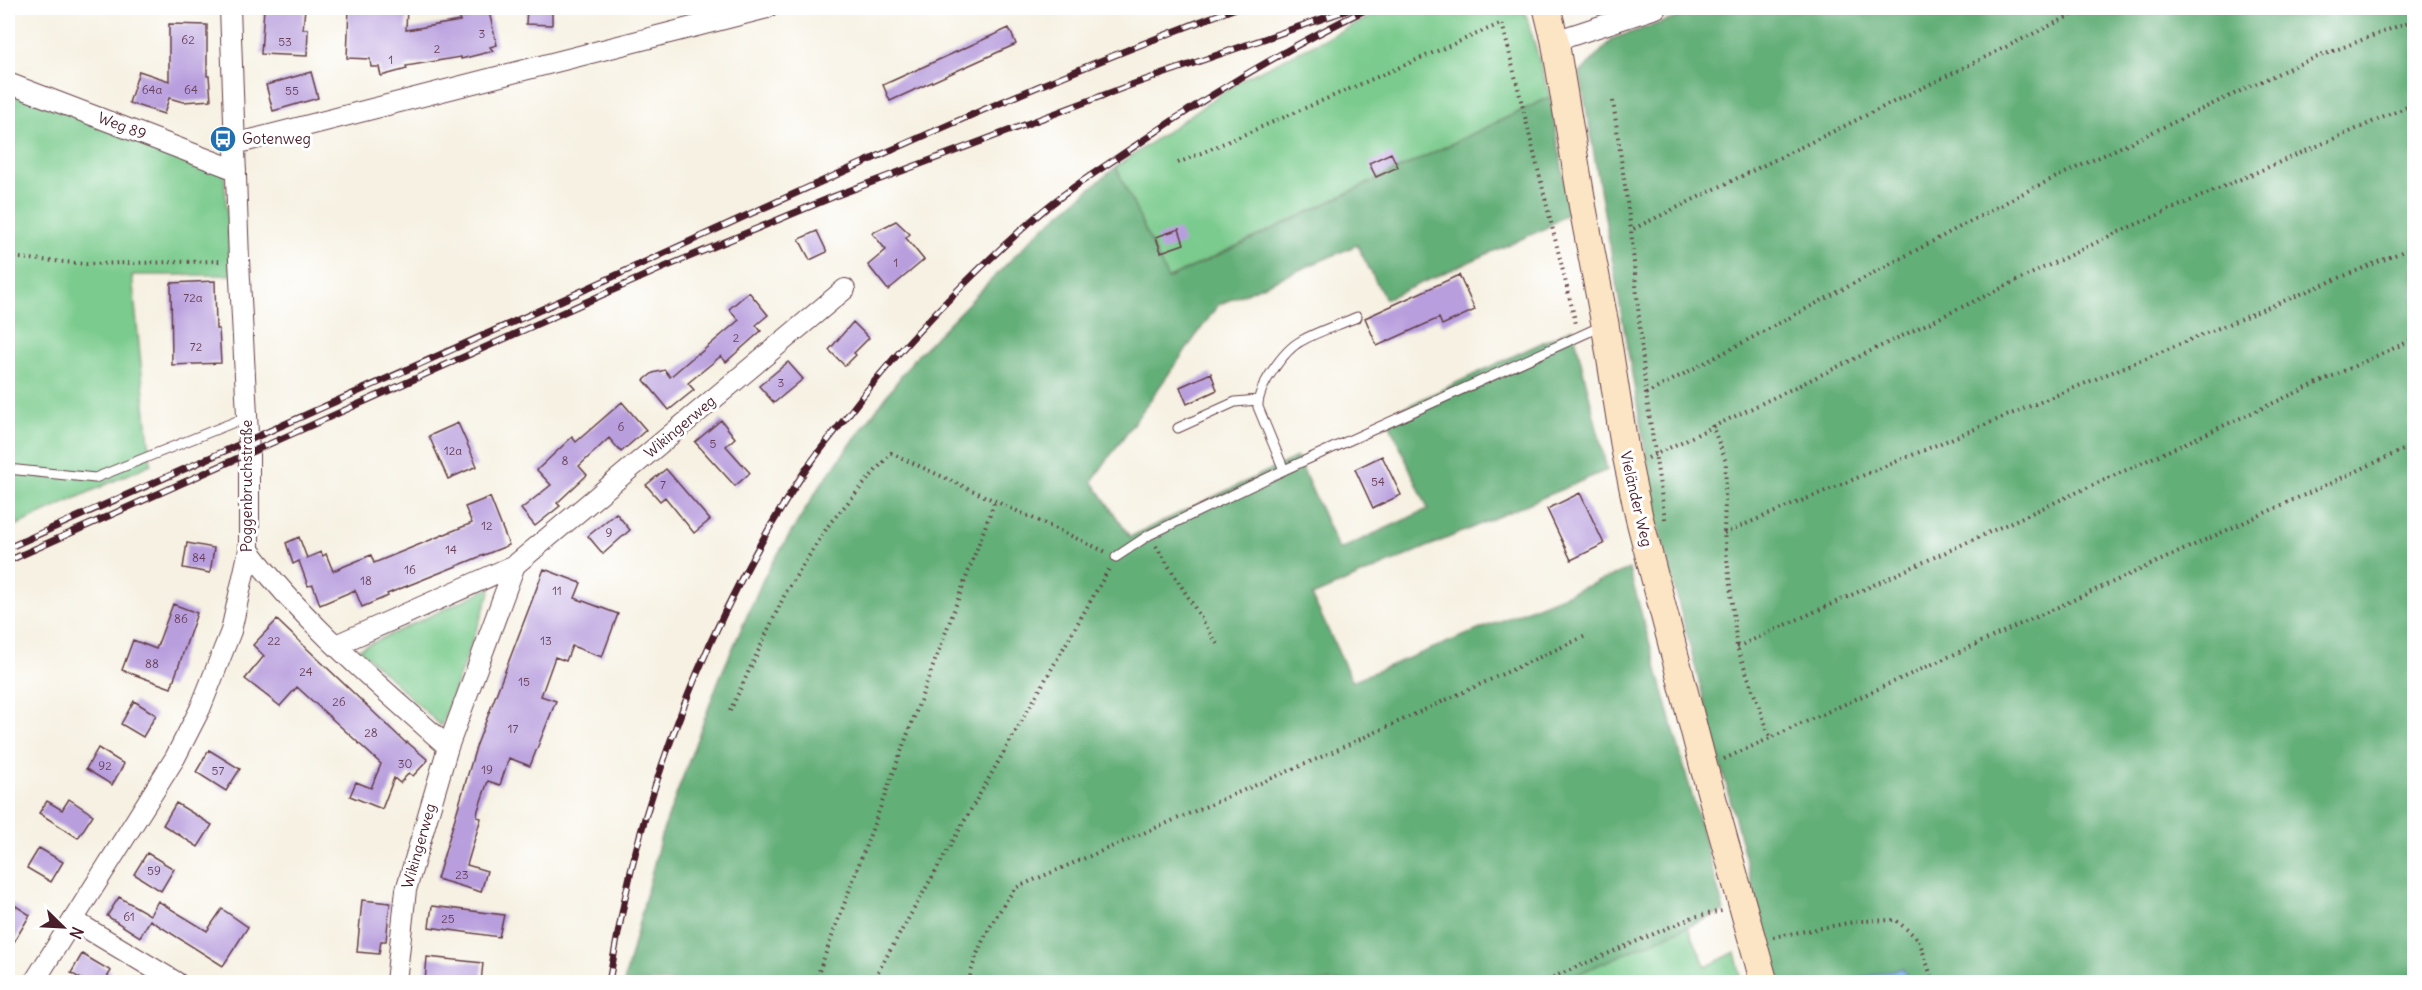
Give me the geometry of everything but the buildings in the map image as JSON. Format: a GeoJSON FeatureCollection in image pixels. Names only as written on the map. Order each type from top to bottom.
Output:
{"type":"FeatureCollection","features":[{"type":"Feature","properties":{"kind":"street","name":"Poggenbruchstraße"},"geometry":{"type":"LineString","coordinates":[[34,982],[175,758],[200,709],[231,631],[249,550],[249,454],[230,8]]}},
{"type":"Feature","properties":{"kind":"street"},"geometry":{"type":"LineString","coordinates":[[235,144],[767,8]]}},
{"type":"Feature","properties":{"kind":"street","name":"Vieländer Weg"},"geometry":{"type":"LineString","coordinates":[[1546,8],[1556,41],[1628,467],[1704,768],[1764,982]]}},
{"type":"Feature","properties":{"kind":"street"},"geometry":{"type":"LineString","coordinates":[[1556,41],[1656,8]]}},
{"type":"Feature","properties":{"kind":"street","name":"Weg 89"},"geometry":{"type":"LineString","coordinates":[[8,83],[236,170]]}},
{"type":"Feature","properties":{"kind":"street","name":"Wikingerweg"},"geometry":{"type":"LineString","coordinates":[[336,645],[515,565],[845,289]]}},
{"type":"Feature","properties":{"kind":"street"},"geometry":{"type":"LineString","coordinates":[[249,550],[271,578],[336,645],[448,747]]}},
{"type":"Feature","properties":{"kind":"street","name":"Wikingerweg"},"geometry":{"type":"LineString","coordinates":[[396,982],[406,890],[448,747],[515,565]]}},
{"type":"Feature","properties":{"kind":"street"},"geometry":{"type":"LineString","coordinates":[[73,920],[176,982]]}},
{"type":"Feature","properties":{"kind":"lane"},"geometry":{"type":"LineString","coordinates":[[1284,470],[1258,407],[1262,387],[1281,361],[1299,342],[1357,317]]}},
{"type":"Feature","properties":{"kind":"lane"},"geometry":{"type":"LineString","coordinates":[[1116,557],[1149,535],[1284,470],[1605,324]]}},
{"type":"Feature","properties":{"kind":"lane"},"geometry":{"type":"LineString","coordinates":[[1178,428],[1235,402],[1258,400]]}},
{"type":"Feature","properties":{"kind":"lane"},"geometry":{"type":"LineString","coordinates":[[8,469],[95,478],[247,417]]}},
{"type":"Feature","properties":{"kind":"path"},"geometry":{"type":"LineString","coordinates":[[1631,230],[2086,8]]}},
{"type":"Feature","properties":{"kind":"path"},"geometry":{"type":"LineString","coordinates":[[1646,394],[2033,188],[2294,66],[2415,20]]}},
{"type":"Feature","properties":{"kind":"path"},"geometry":{"type":"LineString","coordinates":[[1178,163],[1502,23],[1579,336]]}},
{"type":"Feature","properties":{"kind":"path"},"geometry":{"type":"LineString","coordinates":[[1613,101],[1631,230],[1646,394],[1666,522],[1655,537],[1645,541]]}},
{"type":"Feature","properties":{"kind":"path"},"geometry":{"type":"LineString","coordinates":[[1628,467],[2114,234],[2415,104]]}},
{"type":"Feature","properties":{"kind":"path"},"geometry":{"type":"LineString","coordinates":[[1724,533],[2415,247]]}},
{"type":"Feature","properties":{"kind":"path"},"geometry":{"type":"LineString","coordinates":[[8,257],[87,264],[239,260]]}},
{"type":"Feature","properties":{"kind":"path"},"geometry":{"type":"LineString","coordinates":[[1737,647],[2415,339]]}},
{"type":"Feature","properties":{"kind":"path"},"geometry":{"type":"LineString","coordinates":[[1712,425],[1726,462],[1724,533],[1737,647],[1770,737]]}},
{"type":"Feature","properties":{"kind":"path"},"geometry":{"type":"LineString","coordinates":[[1704,768],[2415,445]]}},
{"type":"Feature","properties":{"kind":"path"},"geometry":{"type":"LineString","coordinates":[[730,711],[786,592],[830,523],[891,453],[1116,557],[872,982]]}},
{"type":"Feature","properties":{"kind":"path"},"geometry":{"type":"LineString","coordinates":[[815,982],[994,502]]}},
{"type":"Feature","properties":{"kind":"path"},"geometry":{"type":"LineString","coordinates":[[1149,535],[1218,645]]}},
{"type":"Feature","properties":{"kind":"path"},"geometry":{"type":"LineString","coordinates":[[969,982],[973,961],[999,910],[1015,888],[1319,759],[1588,635]]}},
{"type":"Feature","properties":{"kind":"path"},"geometry":{"type":"LineString","coordinates":[[1542,982],[1693,918],[1743,907]]}},
{"type":"Feature","properties":{"kind":"path"},"geometry":{"type":"LineString","coordinates":[[1752,941],[1859,921],[1896,920],[1919,940],[1933,982]]}},
{"type":"Feature","properties":{"kind":"green space"},"geometry":{"type":"Polygon","coordinates":[[[1388,8],[1524,8],[1550,97],[1167,279],[1116,167],[1241,80],[1388,8]]]}},
{"type":"Feature","properties":{"kind":"green space"},"geometry":{"type":"Polygon","coordinates":[[[1707,8],[2414,8],[2414,982],[1778,982],[1658,525],[1580,73],[1614,38],[1707,8]]]}},
{"type":"Feature","properties":{"kind":"green space"},"geometry":{"type":"Polygon","coordinates":[[[8,91],[224,171],[231,275],[132,275],[151,464],[8,529],[8,91]]]}},
{"type":"Feature","properties":{"kind":"green space"},"geometry":{"type":"Polygon","coordinates":[[[1550,97],[1570,212],[1544,229],[1385,299],[1357,245],[1218,305],[1092,481],[1130,537],[1297,457],[1339,550],[1428,509],[1386,416],[1573,328],[1607,470],[1312,596],[1352,681],[1629,569],[1724,911],[1559,982],[624,982],[661,836],[720,677],[765,575],[819,487],[913,360],[1039,231],[1116,167],[1168,279],[1550,97]]]}},
{"type":"Feature","properties":{"kind":"green space"},"geometry":{"type":"Polygon","coordinates":[[[492,587],[441,726],[359,649],[492,587]]]}},
{"type":"Feature","properties":{"kind":"green space"},"geometry":{"type":"Polygon","coordinates":[[[1687,925],[1706,967],[1735,952],[1742,982],[1559,982],[1687,925]]]}},
{"type":"Feature","properties":{"kind":"water"},"geometry":{"type":"Polygon","coordinates":[[[1902,968],[1911,982],[1845,982],[1902,968]]]}},
{"type":"Feature","properties":{"kind":"railway"},"geometry":{"type":"LineString","coordinates":[[8,548],[976,113],[1236,8]]}},
{"type":"Feature","properties":{"kind":"railway"},"geometry":{"type":"LineString","coordinates":[[8,561],[660,269],[835,196],[1128,86],[1353,8]]}},
{"type":"Feature","properties":{"kind":"railway"},"geometry":{"type":"LineString","coordinates":[[609,982],[639,838],[659,773],[692,685],[753,557],[801,477],[824,445],[868,389],[934,314],[1005,244],[1055,201],[1220,90],[1308,39],[1369,8]]}},
{"type":"Feature","properties":{"kind":"place","name":"Gotenweg"},"geometry":{"type":"Point","coordinates":[223,139]}}]}
